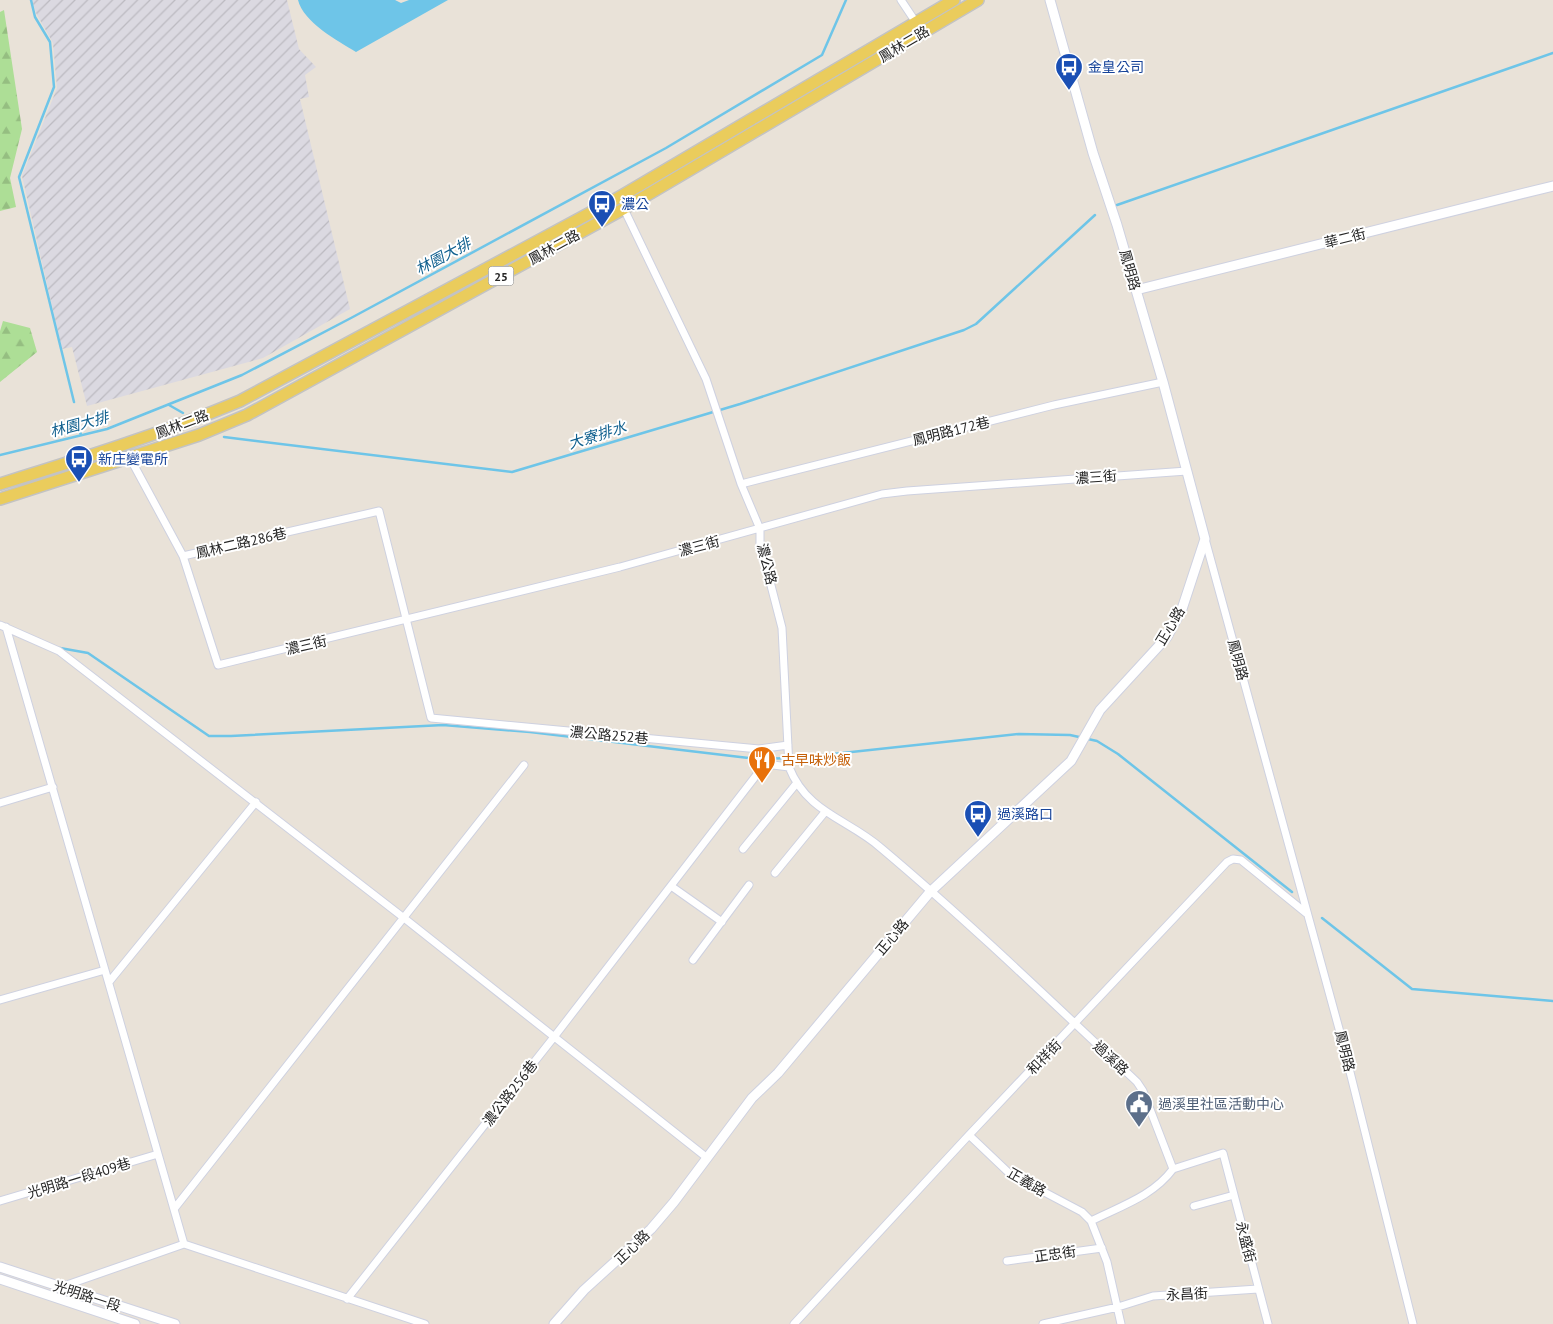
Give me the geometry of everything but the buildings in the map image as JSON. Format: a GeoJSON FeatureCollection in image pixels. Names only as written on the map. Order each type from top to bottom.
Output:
{"type":"FeatureCollection","features":[{"type":"Feature","properties":{"kind":"main road","name":"鳳林二路"},"geometry":{"type":"LineString","coordinates":[[0,484],[124,446],[191,422],[240,401],[618,198],[954,0]]}},
{"type":"Feature","properties":{"kind":"main road","name":"鳳林二路"},"geometry":{"type":"LineString","coordinates":[[0,499],[199,435],[247,415],[624,208],[978,0]]}},
{"type":"Feature","properties":{"kind":"street"},"geometry":{"type":"LineString","coordinates":[[901,0],[922,33]]}},
{"type":"Feature","properties":{"kind":"street","name":"鳳明路"},"geometry":{"type":"LineString","coordinates":[[1050,0],[1093,153],[1117,225],[1163,382],[1204,539],[1341,1036],[1413,1324]]}},
{"type":"Feature","properties":{"kind":"street","name":"華二街"},"geometry":{"type":"LineString","coordinates":[[1136,290],[1553,186]]}},
{"type":"Feature","properties":{"kind":"street","name":"濃公路"},"geometry":{"type":"LineString","coordinates":[[618,198],[715,402],[741,484],[760,529],[760,542],[782,628],[789,761],[796,784],[825,812],[880,846],[930,892]]}},
{"type":"Feature","properties":{"kind":"street","name":"鳳明路172巷"},"geometry":{"type":"LineString","coordinates":[[741,484],[1054,405],[1163,382]]}},
{"type":"Feature","properties":{"kind":"street","name":"鳳林二路286巷"},"geometry":{"type":"LineString","coordinates":[[130,458],[183,556],[379,511],[406,620]]}},
{"type":"Feature","properties":{"kind":"street","name":"濃三街"},"geometry":{"type":"LineString","coordinates":[[183,556],[218,666],[760,529],[882,494],[908,490],[1187,471]]}},
{"type":"Feature","properties":{"kind":"street","name":"正心路"},"geometry":{"type":"LineString","coordinates":[[554,1324],[584,1290],[651,1229],[674,1202],[752,1098],[778,1073],[930,892],[1071,761],[1100,710],[1118,688],[1167,637],[1182,609],[1204,539]]}},
{"type":"Feature","properties":{"kind":"street","name":"濃公路252巷"},"geometry":{"type":"LineString","coordinates":[[406,620],[431,718],[759,749],[788,744]]}},
{"type":"Feature","properties":{"kind":"street"},"geometry":{"type":"LineString","coordinates":[[3,626],[53,787],[184,1244]]}},
{"type":"Feature","properties":{"kind":"street"},"geometry":{"type":"LineString","coordinates":[[3,626],[59,651],[256,802],[706,1157]]}},
{"type":"Feature","properties":{"kind":"street","name":"濃公路256巷"},"geometry":{"type":"LineString","coordinates":[[347,1298],[554,1037],[765,764],[789,761]]}},
{"type":"Feature","properties":{"kind":"street"},"geometry":{"type":"LineString","coordinates":[[174,1209],[524,765]]}},
{"type":"Feature","properties":{"kind":"street"},"geometry":{"type":"LineString","coordinates":[[742,849],[796,784]]}},
{"type":"Feature","properties":{"kind":"street"},"geometry":{"type":"LineString","coordinates":[[0,803],[53,787]]}},
{"type":"Feature","properties":{"kind":"street"},"geometry":{"type":"LineString","coordinates":[[109,982],[256,802]]}},
{"type":"Feature","properties":{"kind":"street"},"geometry":{"type":"LineString","coordinates":[[776,873],[825,812]]}},
{"type":"Feature","properties":{"kind":"street","name":"和祥街"},"geometry":{"type":"LineString","coordinates":[[794,1324],[969,1135],[1233,859],[1241,860],[1306,913]]}},
{"type":"Feature","properties":{"kind":"street"},"geometry":{"type":"LineString","coordinates":[[694,960],[749,885]]}},
{"type":"Feature","properties":{"kind":"street"},"geometry":{"type":"LineString","coordinates":[[671,886],[722,922]]}},
{"type":"Feature","properties":{"kind":"street","name":"過溪路"},"geometry":{"type":"LineString","coordinates":[[930,892],[1136,1082],[1143,1091],[1173,1169]]}},
{"type":"Feature","properties":{"kind":"street"},"geometry":{"type":"LineString","coordinates":[[0,1000],[105,970]]}},
{"type":"Feature","properties":{"kind":"street","name":"正義路"},"geometry":{"type":"LineString","coordinates":[[969,1135],[1010,1174],[1082,1212],[1091,1221]]}},
{"type":"Feature","properties":{"kind":"street","name":"光明路一段409巷"},"geometry":{"type":"LineString","coordinates":[[0,1201],[158,1154]]}},
{"type":"Feature","properties":{"kind":"street","name":"永盛街"},"geometry":{"type":"LineString","coordinates":[[1173,1169],[1223,1154],[1268,1324]]}},
{"type":"Feature","properties":{"kind":"street"},"geometry":{"type":"LineString","coordinates":[[1121,1324],[1102,1248],[1091,1221],[1153,1190],[1163,1183],[1173,1169]]}},
{"type":"Feature","properties":{"kind":"street"},"geometry":{"type":"LineString","coordinates":[[1194,1206],[1234,1195]]}},
{"type":"Feature","properties":{"kind":"street"},"geometry":{"type":"LineString","coordinates":[[61,1287],[184,1244],[425,1324]]}},
{"type":"Feature","properties":{"kind":"street","name":"正忠街"},"geometry":{"type":"LineString","coordinates":[[1007,1261],[1102,1248]]}},
{"type":"Feature","properties":{"kind":"street","name":"光明路一段"},"geometry":{"type":"LineString","coordinates":[[0,1267],[175,1324]]}},
{"type":"Feature","properties":{"kind":"street","name":"光明路一段"},"geometry":{"type":"LineString","coordinates":[[0,1279],[135,1324]]}},
{"type":"Feature","properties":{"kind":"street","name":"永昌街"},"geometry":{"type":"LineString","coordinates":[[1043,1324],[1118,1307],[1154,1296],[1258,1289]]}},
{"type":"Feature","properties":{"kind":"shaded area"},"geometry":{"type":"Polygon","coordinates":[[[32,0],[287,0],[299,49],[316,67],[305,75],[309,97],[300,99],[350,309],[263,358],[87,406],[72,347],[62,349],[22,176],[57,88],[53,43],[36,13],[32,0]]]}},
{"type":"Feature","properties":{"kind":"green space"},"geometry":{"type":"Polygon","coordinates":[[[4,10],[22,129],[10,178],[16,207],[0,211],[0,12],[4,10]]]}},
{"type":"Feature","properties":{"kind":"green space"},"geometry":{"type":"Polygon","coordinates":[[[3,321],[30,328],[37,352],[0,382],[0,331],[3,321]]]}},
{"type":"Feature","properties":{"kind":"water"},"geometry":{"type":"Polygon","coordinates":[[[298,0],[395,0],[401,3],[409,0],[448,0],[356,52],[331,37],[314,23],[301,8],[298,0]]]}},
{"type":"Feature","properties":{"kind":"waterway"},"geometry":{"type":"LineString","coordinates":[[31,0],[35,17],[50,42],[54,87],[19,177],[74,402]]}},
{"type":"Feature","properties":{"kind":"waterway","name":"林園大排"},"geometry":{"type":"LineString","coordinates":[[0,455],[107,429],[242,375],[351,318],[666,148],[822,55],[846,0]]}},
{"type":"Feature","properties":{"kind":"waterway"},"geometry":{"type":"LineString","coordinates":[[1117,205],[1553,53]]}},
{"type":"Feature","properties":{"kind":"waterway","name":"大寮排水"},"geometry":{"type":"LineString","coordinates":[[224,437],[512,472],[740,404],[964,330],[976,324],[1095,215]]}},
{"type":"Feature","properties":{"kind":"waterway"},"geometry":{"type":"LineString","coordinates":[[169,405],[183,413]]}},
{"type":"Feature","properties":{"kind":"waterway"},"geometry":{"type":"LineString","coordinates":[[78,426],[81,435]]}},
{"type":"Feature","properties":{"kind":"waterway"},"geometry":{"type":"LineString","coordinates":[[60,648],[88,653],[209,736],[443,725],[530,732],[757,759],[796,758],[1019,734],[1070,735],[1097,741],[1118,754],[1292,892]]}},
{"type":"Feature","properties":{"kind":"waterway"},"geometry":{"type":"LineString","coordinates":[[1322,918],[1412,989],[1553,1001]]}},
{"type":"Feature","properties":{"kind":"place","name":"金皇公司"},"geometry":{"type":"Point","coordinates":[1069,91]}},
{"type":"Feature","properties":{"kind":"place","name":"濃公"},"geometry":{"type":"Point","coordinates":[602,228]}},
{"type":"Feature","properties":{"kind":"place","name":"新庄變電所"},"geometry":{"type":"Point","coordinates":[79,483]}},
{"type":"Feature","properties":{"kind":"place","name":"古早味炒飯"},"geometry":{"type":"Point","coordinates":[762,784]}},
{"type":"Feature","properties":{"kind":"place","name":"過溪路口"},"geometry":{"type":"Point","coordinates":[978,838]}},
{"type":"Feature","properties":{"kind":"place","name":"過溪里社區活動中心"},"geometry":{"type":"Point","coordinates":[1139,1128]}}]}
